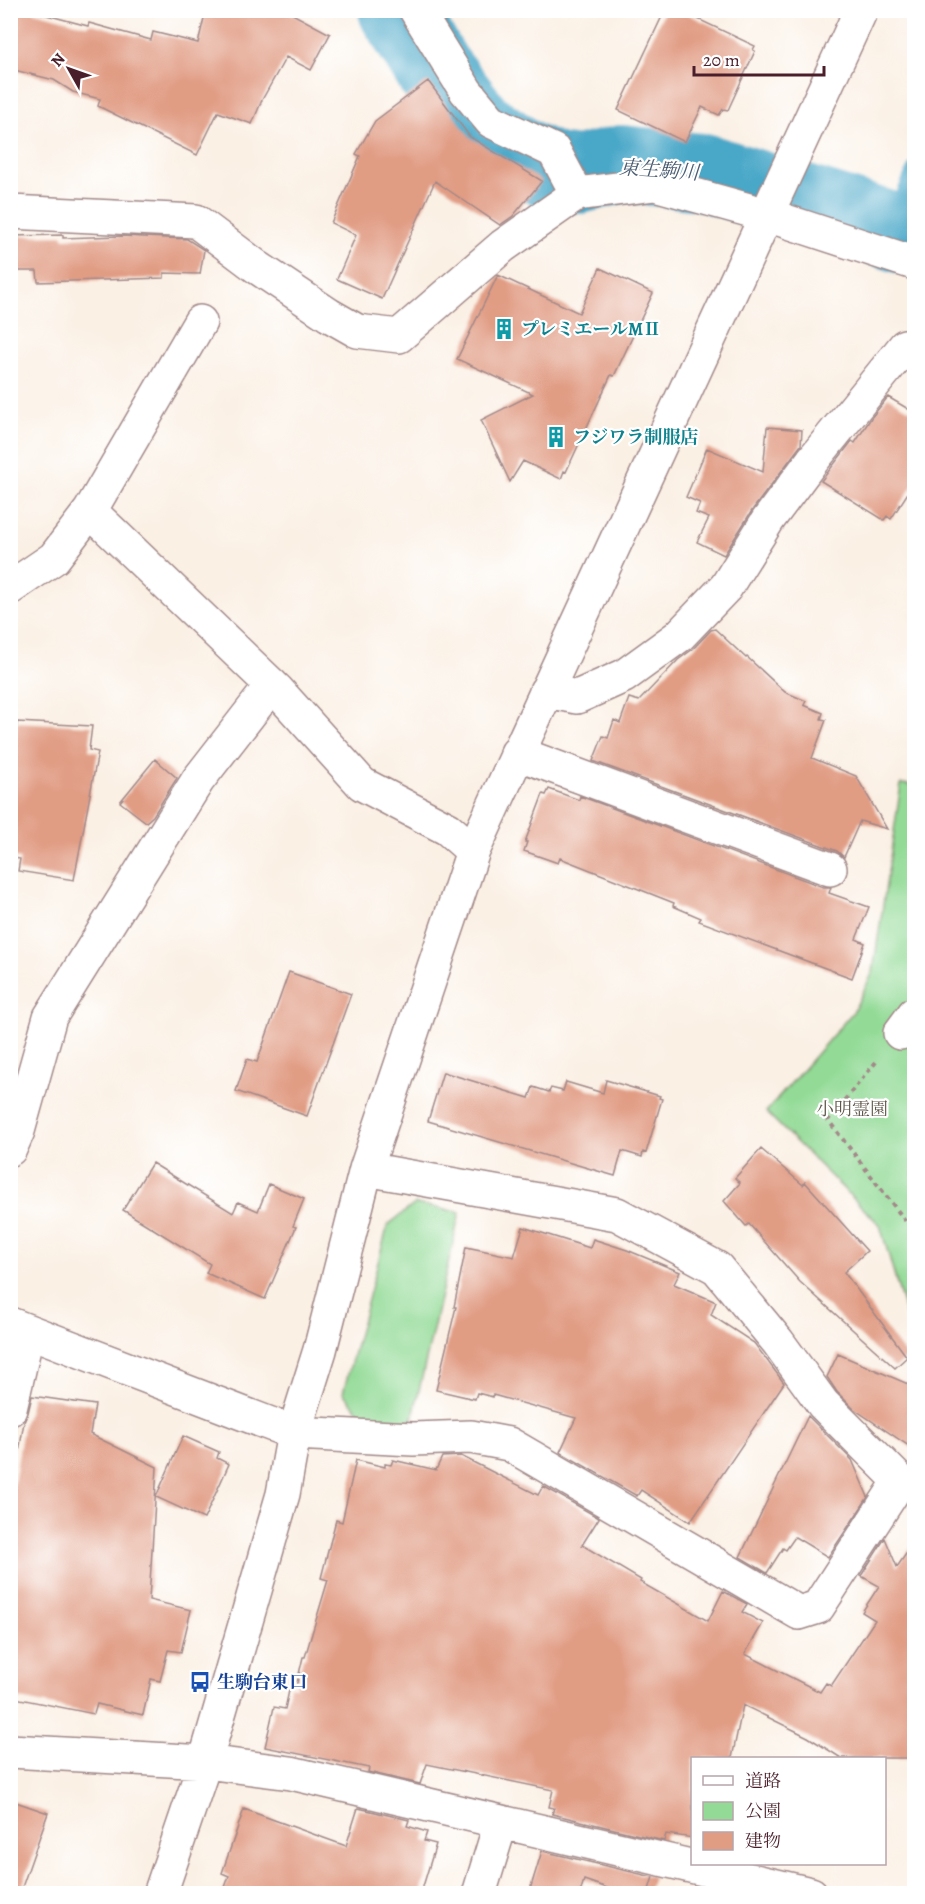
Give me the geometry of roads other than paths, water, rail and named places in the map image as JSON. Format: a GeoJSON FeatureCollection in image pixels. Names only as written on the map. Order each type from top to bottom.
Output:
{"type":"FeatureCollection","features":[{"type":"Feature","properties":{"kind":"street"},"geometry":{"type":"LineString","coordinates":[[416,10],[466,91],[491,121],[554,151],[577,194]]}},
{"type":"Feature","properties":{"kind":"street"},"geometry":{"type":"LineString","coordinates":[[160,1893],[205,1762],[283,1494],[294,1433],[320,1350],[366,1169],[473,851],[861,10]]}},
{"type":"Feature","properties":{"kind":"street"},"geometry":{"type":"LineString","coordinates":[[10,212],[196,221],[257,267],[357,331],[399,336],[503,246],[577,194],[655,184],[767,215],[915,263]]}},
{"type":"Feature","properties":{"kind":"street"},"geometry":{"type":"LineString","coordinates":[[10,588],[54,558],[90,511],[200,322]]}},
{"type":"Feature","properties":{"kind":"street"},"geometry":{"type":"LineString","coordinates":[[546,691],[577,697],[624,676],[679,636],[726,587],[775,512],[812,461],[912,340]]}},
{"type":"Feature","properties":{"kind":"street"},"geometry":{"type":"LineString","coordinates":[[90,511],[272,685],[362,784],[448,828],[473,851]]}},
{"type":"Feature","properties":{"kind":"street"},"geometry":{"type":"LineString","coordinates":[[10,1149],[18,1131],[50,1017],[198,780],[272,685]]}},
{"type":"Feature","properties":{"kind":"street"},"geometry":{"type":"LineString","coordinates":[[517,753],[830,869]]}},
{"type":"Feature","properties":{"kind":"street"},"geometry":{"type":"LineString","coordinates":[[10,1409],[19,1327],[294,1433],[413,1439],[471,1437],[509,1444],[799,1613],[818,1607],[900,1481],[823,1404],[778,1342],[717,1268],[617,1214],[366,1169]]}},
{"type":"Feature","properties":{"kind":"street"},"geometry":{"type":"LineString","coordinates":[[10,1751],[205,1762],[291,1773],[811,1893]]}},
{"type":"Feature","properties":{"kind":"street"},"geometry":{"type":"LineString","coordinates":[[479,1893],[501,1822]]}},
{"type":"Feature","properties":{"kind":"waterway","name":"東生駒川"},"geometry":{"type":"LineString","coordinates":[[397,10],[434,71],[479,128],[523,158],[554,172],[579,175],[622,164],[703,172],[914,238]]}},
{"type":"Feature","properties":{"kind":"waterway"},"geometry":{"type":"LineString","coordinates":[[888,229],[914,169]]}},
{"type":"Feature","properties":{"kind":"place","name":"プレミエールMⅡ"},"geometry":{"type":"Point","coordinates":[504,329]}},
{"type":"Feature","properties":{"kind":"place","name":"フジワラ制服店"},"geometry":{"type":"Point","coordinates":[556,437]}},
{"type":"Feature","properties":{"kind":"place","name":"生駒台東口"},"geometry":{"type":"Point","coordinates":[200,1682]}},
{"type":"Feature","properties":{"kind":"park label","name":"小明霊園"},"geometry":{"type":"Point","coordinates":[852,1109]}}]}
